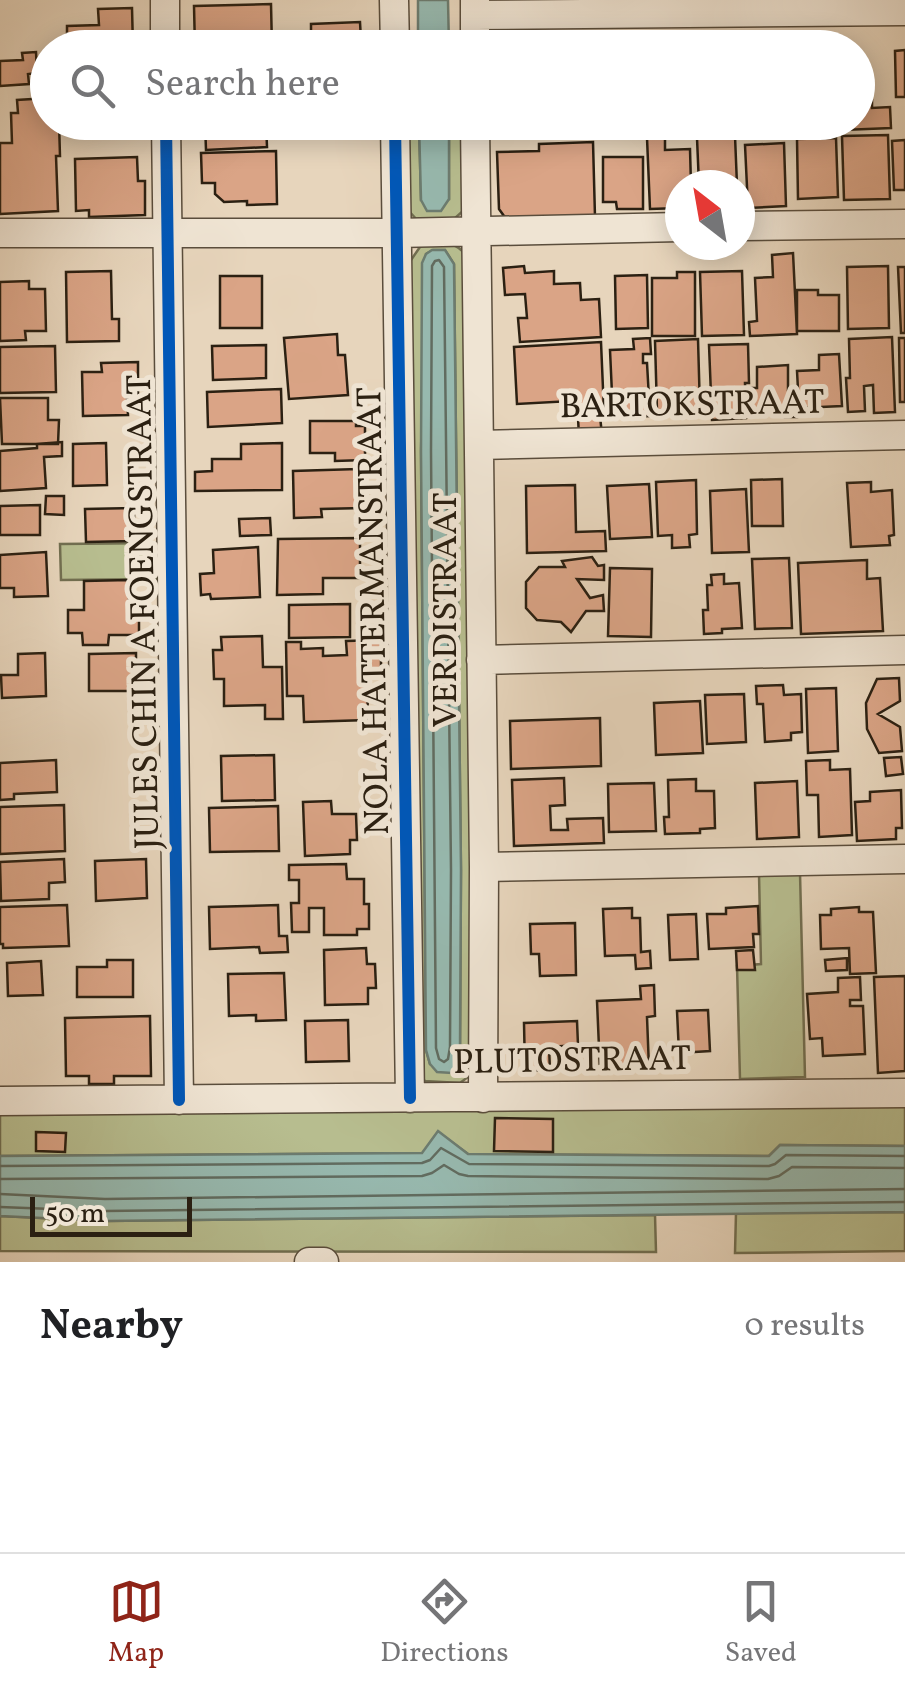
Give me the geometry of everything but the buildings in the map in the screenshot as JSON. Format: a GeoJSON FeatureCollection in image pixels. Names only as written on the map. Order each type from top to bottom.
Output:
{"type":"FeatureCollection","features":[{"type":"Feature","properties":{"kind":"street"},"geometry":{"type":"LineString","coordinates":[[165,0],[165,30]]}},
{"type":"Feature","properties":{"kind":"street"},"geometry":{"type":"LineString","coordinates":[[394,0],[395,30]]}},
{"type":"Feature","properties":{"kind":"street"},"geometry":{"type":"LineString","coordinates":[[474,7],[905,11]]}},
{"type":"Feature","properties":{"kind":"street","name":"JULES CHIN A FOENGSTRAAT"},"geometry":{"type":"LineString","coordinates":[[166,140],[179,1100]]}},
{"type":"Feature","properties":{"kind":"street","name":"NOLA HATTERMANSTRAAT"},"geometry":{"type":"LineString","coordinates":[[396,140],[410,1098]]}},
{"type":"Feature","properties":{"kind":"street","name":"VERDISTRAAT"},"geometry":{"type":"LineString","coordinates":[[474,140],[484,1098]]}},
{"type":"Feature","properties":{"kind":"street"},"geometry":{"type":"LineString","coordinates":[[755,226],[905,224]]}},
{"type":"Feature","properties":{"kind":"street"},"geometry":{"type":"LineString","coordinates":[[0,233],[665,228]]}},
{"type":"Feature","properties":{"kind":"street","name":"BARTOKSTRAAT"},"geometry":{"type":"LineString","coordinates":[[480,445],[905,435]]}},
{"type":"Feature","properties":{"kind":"street"},"geometry":{"type":"LineString","coordinates":[[481,660],[905,650]]}},
{"type":"Feature","properties":{"kind":"street"},"geometry":{"type":"LineString","coordinates":[[484,867],[905,859]]}},
{"type":"Feature","properties":{"kind":"street","name":"PLUTOSTRAAT"},"geometry":{"type":"LineString","coordinates":[[0,1101],[905,1093]]}},
{"type":"Feature","properties":{"kind":"street"},"geometry":{"type":"LineString","coordinates":[[309,1262],[324,1262]]}},
{"type":"Feature","properties":{"kind":"green space"},"geometry":{"type":"Polygon","coordinates":[[[405,140],[419,140],[421,200],[449,199],[449,140],[465,140],[463,211],[454,219],[419,222],[407,209],[405,140]]]}},
{"type":"Feature","properties":{"kind":"green space"},"geometry":{"type":"Polygon","coordinates":[[[422,244],[453,245],[467,257],[474,1067],[460,1083],[425,1081],[418,1075],[409,263],[422,244]],[[445,250],[426,254],[421,451],[426,1050],[430,1064],[451,1073],[458,1063],[460,1048],[461,870],[454,264],[445,250]]]}},
{"type":"Feature","properties":{"kind":"green space"},"geometry":{"type":"Polygon","coordinates":[[[160,543],[160,579],[61,580],[60,544],[160,543]]]}},
{"type":"Feature","properties":{"kind":"green space"},"geometry":{"type":"Polygon","coordinates":[[[800,873],[805,1077],[740,1079],[737,966],[761,964],[759,874],[800,873]]]}},
{"type":"Feature","properties":{"kind":"green space"},"geometry":{"type":"Polygon","coordinates":[[[905,1101],[905,1146],[780,1145],[769,1156],[468,1154],[438,1132],[423,1153],[0,1156],[0,1110],[905,1101]]]}},
{"type":"Feature","properties":{"kind":"green space"},"geometry":{"type":"Polygon","coordinates":[[[905,1212],[905,1251],[735,1253],[736,1213],[905,1212]]]}},
{"type":"Feature","properties":{"kind":"green space"},"geometry":{"type":"Polygon","coordinates":[[[655,1215],[656,1252],[0,1251],[0,1216],[105,1221],[655,1215]]]}},
{"type":"Feature","properties":{"kind":"water"},"geometry":{"type":"Polygon","coordinates":[[[418,0],[448,0],[449,30],[418,30],[418,0]]]}},
{"type":"Feature","properties":{"kind":"water"},"geometry":{"type":"Polygon","coordinates":[[[419,140],[449,140],[449,199],[441,211],[427,211],[421,200],[419,140]]]}},
{"type":"Feature","properties":{"kind":"water"},"geometry":{"type":"Polygon","coordinates":[[[432,250],[445,250],[454,264],[461,870],[460,1048],[452,1073],[437,1072],[426,1050],[422,263],[432,250]]]}},
{"type":"Feature","properties":{"kind":"water"},"geometry":{"type":"Polygon","coordinates":[[[438,1131],[468,1154],[769,1156],[780,1145],[905,1146],[905,1212],[105,1221],[0,1216],[0,1156],[422,1153],[438,1131]]]}},
{"type":"Feature","properties":{"kind":"cycle path"},"geometry":{"type":"LineString","coordinates":[[166,140],[179,1100]]}},
{"type":"Feature","properties":{"kind":"cycle path"},"geometry":{"type":"LineString","coordinates":[[395,140],[410,1098]]}}]}
